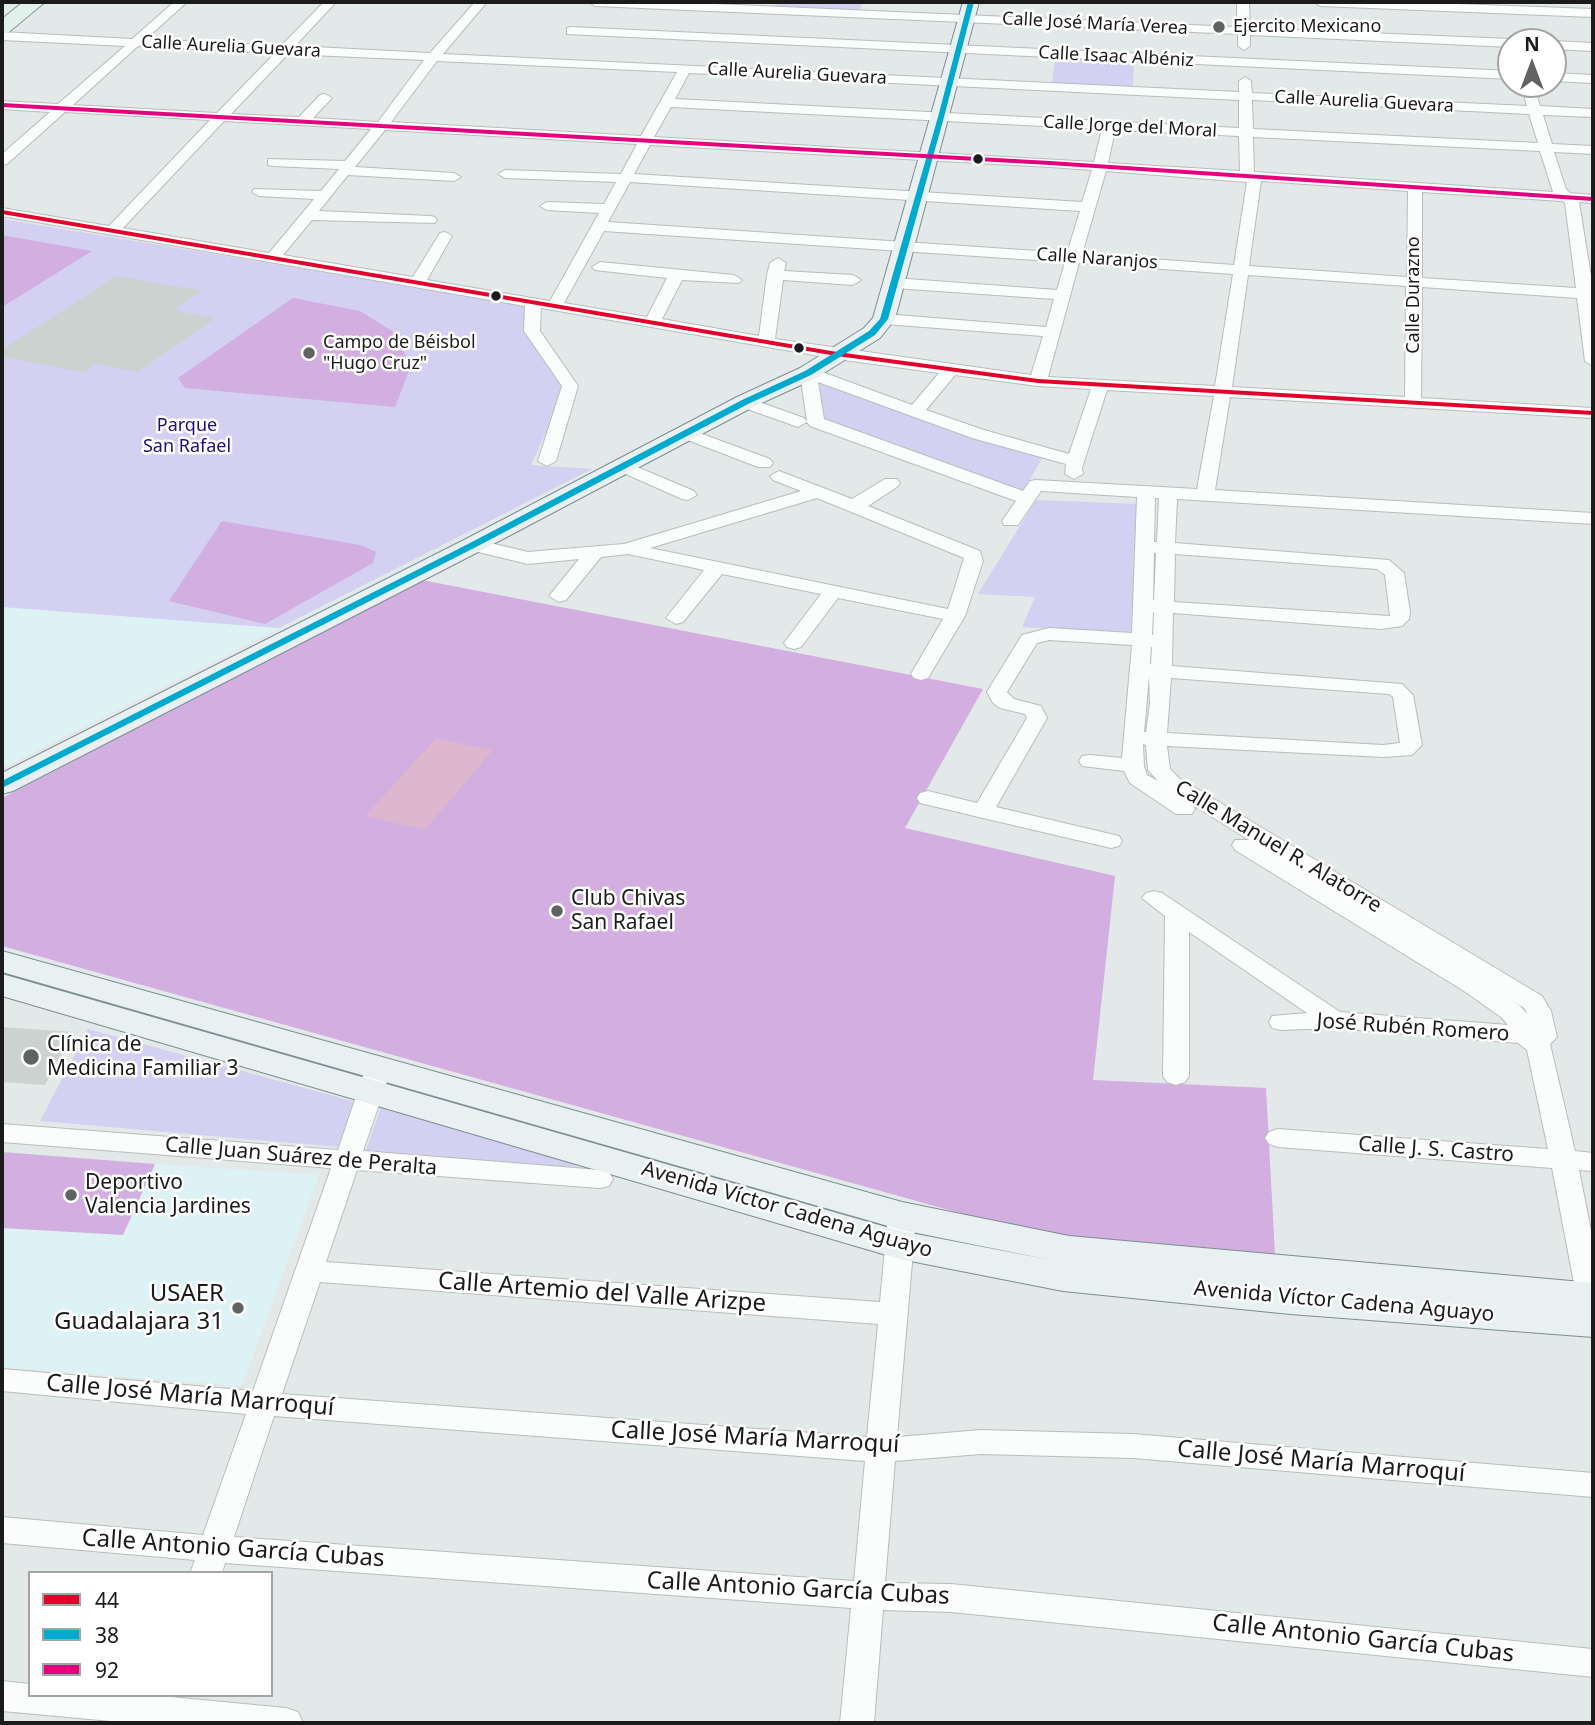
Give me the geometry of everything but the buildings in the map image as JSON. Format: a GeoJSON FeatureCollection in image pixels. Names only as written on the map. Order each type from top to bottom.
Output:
{"type":"FeatureCollection","features":[{"type":"Feature","properties":{"kind":"main road"},"geometry":{"type":"LineString","coordinates":[[2,14],[18,2]]}},
{"type":"Feature","properties":{"kind":"main road"},"geometry":{"type":"LineString","coordinates":[[2,28],[35,2]]}},
{"type":"Feature","properties":{"kind":"street"},"geometry":{"type":"LineString","coordinates":[[2,161],[181,2]]}},
{"type":"Feature","properties":{"kind":"street"},"geometry":{"type":"LineString","coordinates":[[112,231],[330,2]]}},
{"type":"Feature","properties":{"kind":"street"},"geometry":{"type":"LineString","coordinates":[[273,258],[382,125],[433,57],[481,2]]}},
{"type":"Feature","properties":{"kind":"street","name":"Calle José María Verea"},"geometry":{"type":"LineString","coordinates":[[595,2],[723,34],[968,10],[1244,31],[1509,25]]}},
{"type":"Feature","properties":{"kind":"street"},"geometry":{"type":"LineString","coordinates":[[1243,2],[1247,176]]}},
{"type":"Feature","properties":{"kind":"street"},"geometry":{"type":"LineString","coordinates":[[1320,2],[1509,25],[1593,13]]}},
{"type":"Feature","properties":{"kind":"street"},"geometry":{"type":"LineString","coordinates":[[2,785],[484,540],[745,402],[808,373],[872,333],[884,319],[968,10]]}},
{"type":"Feature","properties":{"kind":"street"},"geometry":{"type":"LineString","coordinates":[[571,32],[723,34]]}},
{"type":"Feature","properties":{"kind":"street","name":"Calle Aurelia Guevara"},"geometry":{"type":"LineString","coordinates":[[2,36],[685,69],[723,34],[949,82],[1593,113]]}},
{"type":"Feature","properties":{"kind":"street","name":"Calle Isaac Albéniz"},"geometry":{"type":"LineString","coordinates":[[723,34],[958,50],[1497,74]]}},
{"type":"Feature","properties":{"kind":"street"},"geometry":{"type":"LineString","coordinates":[[1567,46],[1593,47]]}},
{"type":"Feature","properties":{"kind":"street"},"geometry":{"type":"LineString","coordinates":[[555,306],[685,69]]}},
{"type":"Feature","properties":{"kind":"street"},"geometry":{"type":"LineString","coordinates":[[1567,78],[1593,79]]}},
{"type":"Feature","properties":{"kind":"street"},"geometry":{"type":"LineString","coordinates":[[304,120],[325,98]]}},
{"type":"Feature","properties":{"kind":"street"},"geometry":{"type":"LineString","coordinates":[[1532,98],[1544,148],[1559,191],[1572,202],[1589,293],[1593,361]]}},
{"type":"Feature","properties":{"kind":"street","name":"Calle Jorge del Moral"},"geometry":{"type":"LineString","coordinates":[[667,103],[1593,150]]}},
{"type":"Feature","properties":{"kind":"street"},"geometry":{"type":"LineString","coordinates":[[2,105],[930,156],[1593,198]]}},
{"type":"Feature","properties":{"kind":"street"},"geometry":{"type":"LineString","coordinates":[[1038,381],[1101,166],[1109,125]]}},
{"type":"Feature","properties":{"kind":"street"},"geometry":{"type":"LineString","coordinates":[[273,162],[454,177]]}},
{"type":"Feature","properties":{"kind":"street"},"geometry":{"type":"LineString","coordinates":[[505,174],[626,178],[1089,207]]}},
{"type":"Feature","properties":{"kind":"street"},"geometry":{"type":"LineString","coordinates":[[1205,494],[1254,181],[1247,176]]}},
{"type":"Feature","properties":{"kind":"street","name":"Calle Durazno"},"geometry":{"type":"LineString","coordinates":[[1413,403],[1415,187]]}},
{"type":"Feature","properties":{"kind":"street"},"geometry":{"type":"LineString","coordinates":[[259,192],[324,195]]}},
{"type":"Feature","properties":{"kind":"street"},"geometry":{"type":"LineString","coordinates":[[308,215],[428,223],[440,202]]}},
{"type":"Feature","properties":{"kind":"street"},"geometry":{"type":"LineString","coordinates":[[547,206],[608,209]]}},
{"type":"Feature","properties":{"kind":"street"},"geometry":{"type":"LineString","coordinates":[[2,212],[837,354],[1038,381],[1593,413]]}},
{"type":"Feature","properties":{"kind":"street","name":"Calle Naranjos"},"geometry":{"type":"LineString","coordinates":[[600,226],[1589,293]]}},
{"type":"Feature","properties":{"kind":"street"},"geometry":{"type":"LineString","coordinates":[[417,283],[445,236]]}},
{"type":"Feature","properties":{"kind":"street"},"geometry":{"type":"LineString","coordinates":[[600,267],[734,279]]}},
{"type":"Feature","properties":{"kind":"street"},"geometry":{"type":"LineString","coordinates":[[766,342],[776,269],[853,280]]}},
{"type":"Feature","properties":{"kind":"street"},"geometry":{"type":"LineString","coordinates":[[652,323],[677,274]]}},
{"type":"Feature","properties":{"kind":"street"},"geometry":{"type":"LineString","coordinates":[[894,283],[1063,295]]}},
{"type":"Feature","properties":{"kind":"street"},"geometry":{"type":"LineString","coordinates":[[533,302],[532,331],[570,386],[547,461]]}},
{"type":"Feature","properties":{"kind":"street"},"geometry":{"type":"LineString","coordinates":[[884,319],[1052,332]]}},
{"type":"Feature","properties":{"kind":"street"},"geometry":{"type":"LineString","coordinates":[[916,411],[951,369]]}},
{"type":"Feature","properties":{"kind":"street"},"geometry":{"type":"LineString","coordinates":[[808,373],[978,434],[1056,457],[1076,460]]}},
{"type":"Feature","properties":{"kind":"street"},"geometry":{"type":"LineString","coordinates":[[808,373],[816,422],[1032,492],[1083,488],[1168,492],[1593,519]]}},
{"type":"Feature","properties":{"kind":"street"},"geometry":{"type":"LineString","coordinates":[[1083,488],[1074,474],[1076,460],[1101,384]]}},
{"type":"Feature","properties":{"kind":"street"},"geometry":{"type":"LineString","coordinates":[[745,402],[798,422]]}},
{"type":"Feature","properties":{"kind":"street"},"geometry":{"type":"LineString","coordinates":[[686,433],[764,463]]}},
{"type":"Feature","properties":{"kind":"street"},"geometry":{"type":"LineString","coordinates":[[1011,521],[1056,457]]}},
{"type":"Feature","properties":{"kind":"street"},"geometry":{"type":"LineString","coordinates":[[623,466],[688,495]]}},
{"type":"Feature","properties":{"kind":"street"},"geometry":{"type":"LineString","coordinates":[[779,476],[971,553],[974,561],[955,616],[920,674]]}},
{"type":"Feature","properties":{"kind":"street"},"geometry":{"type":"LineString","coordinates":[[853,507],[891,483]]}},
{"type":"Feature","properties":{"kind":"street","name":"Calle Manuel R. Alatorre"},"geometry":{"type":"LineString","coordinates":[[1146,491],[1156,548]]}},
{"type":"Feature","properties":{"kind":"street"},"geometry":{"type":"LineString","coordinates":[[484,540],[512,556],[562,556],[626,549],[817,492]]}},
{"type":"Feature","properties":{"kind":"street","name":"Calle Manuel R. Alatorre"},"geometry":{"type":"LineString","coordinates":[[1168,492],[1156,548],[1150,670],[1160,770],[1171,783],[1481,980]]}},
{"type":"Feature","properties":{"kind":"street"},"geometry":{"type":"LineString","coordinates":[[1154,601],[1381,623],[1395,622],[1399,619],[1400,612],[1394,573],[1382,564],[1156,548]]}},
{"type":"Feature","properties":{"kind":"street"},"geometry":{"type":"LineString","coordinates":[[626,549],[955,616]]}},
{"type":"Feature","properties":{"kind":"street"},"geometry":{"type":"LineString","coordinates":[[559,596],[594,553]]}},
{"type":"Feature","properties":{"kind":"street"},"geometry":{"type":"LineString","coordinates":[[676,618],[717,567]]}},
{"type":"Feature","properties":{"kind":"street"},"geometry":{"type":"LineString","coordinates":[[794,643],[833,591]]}},
{"type":"Feature","properties":{"kind":"street"},"geometry":{"type":"LineString","coordinates":[[983,811],[1037,718],[1034,710],[1007,704],[1000,699],[997,692],[1026,643],[1034,637],[1049,634],[1152,641]]}},
{"type":"Feature","properties":{"kind":"street"},"geometry":{"type":"LineString","coordinates":[[1133,738],[1383,751],[1404,750],[1411,746],[1403,695],[1395,688],[1150,670]]}},
{"type":"Feature","properties":{"kind":"street","name":"Calle Manuel R. Alatorre"},"geometry":{"type":"LineString","coordinates":[[1150,670],[1133,738],[1133,766],[1138,778],[1161,795],[1481,980],[1537,1007],[1536,1039],[1593,1307]]}},
{"type":"Feature","properties":{"kind":"street"},"geometry":{"type":"LineString","coordinates":[[1090,761],[1133,766]]}},
{"type":"Feature","properties":{"kind":"street"},"geometry":{"type":"LineString","coordinates":[[928,798],[1111,841]]}},
{"type":"Feature","properties":{"kind":"street"},"geometry":{"type":"LineString","coordinates":[[1154,898],[1335,1020]]}},
{"type":"Feature","properties":{"kind":"street"},"geometry":{"type":"LineString","coordinates":[[1176,1076],[1177,915]]}},
{"type":"Feature","properties":{"kind":"street","name":"Avenida Víctor Cadena Aguayo"},"geometry":{"type":"LineString","coordinates":[[2,961],[375,1079],[1063,1277],[1290,1299],[1593,1307]]}},
{"type":"Feature","properties":{"kind":"street","name":"Avenida Víctor Cadena Aguayo"},"geometry":{"type":"LineString","coordinates":[[2,985],[375,1079]]}},
{"type":"Feature","properties":{"kind":"street","name":"José Rubén Romero"},"geometry":{"type":"LineString","coordinates":[[1281,1022],[1335,1020],[1536,1039]]}},
{"type":"Feature","properties":{"kind":"street"},"geometry":{"type":"LineString","coordinates":[[211,1561],[375,1079]]}},
{"type":"Feature","properties":{"kind":"street","name":"Calle Juan Suárez de Peralta"},"geometry":{"type":"LineString","coordinates":[[2,1133],[600,1179]]}},
{"type":"Feature","properties":{"kind":"street","name":"Calle J. S. Castro"},"geometry":{"type":"LineString","coordinates":[[1278,1138],[1593,1162]]}},
{"type":"Feature","properties":{"kind":"street"},"geometry":{"type":"LineString","coordinates":[[857,1723],[901,1230]]}},
{"type":"Feature","properties":{"kind":"street","name":"Calle Artemio del Valle Arizpe"},"geometry":{"type":"LineString","coordinates":[[310,1271],[894,1314]]}},
{"type":"Feature","properties":{"kind":"street","name":"Calle José María Marroquí"},"geometry":{"type":"LineString","coordinates":[[2,1380],[265,1404],[882,1450],[981,1443],[1133,1446],[1593,1485]]}},
{"type":"Feature","properties":{"kind":"street","name":"Calle Antonio García Cubas"},"geometry":{"type":"LineString","coordinates":[[2,1530],[211,1561],[951,1598],[1593,1663]]}},
{"type":"Feature","properties":{"kind":"street"},"geometry":{"type":"LineString","coordinates":[[2,1696],[162,1703],[286,1723]]}},
{"type":"Feature","properties":{"kind":"shaded area"},"geometry":{"type":"Polygon","coordinates":[[[2,235],[92,251],[2,307],[2,235]]]}},
{"type":"Feature","properties":{"kind":"shaded area","name":"Campo de Béisbol \"Hugo Cruz\""},"geometry":{"type":"Polygon","coordinates":[[[293,298],[360,311],[400,336],[409,371],[395,407],[185,388],[178,378],[293,298]]]}},
{"type":"Feature","properties":{"kind":"shaded area"},"geometry":{"type":"Polygon","coordinates":[[[222,521],[360,545],[376,552],[373,563],[265,624],[169,601],[222,521]]]}},
{"type":"Feature","properties":{"kind":"shaded area","name":"Club Chivas San Rafael"},"geometry":{"type":"Polygon","coordinates":[[[422,580],[983,689],[905,828],[1115,876],[1093,1080],[1266,1088],[1275,1254],[1051,1236],[1017,1229],[2,946],[2,798],[422,580]]]}},
{"type":"Feature","properties":{"kind":"shaded area"},"geometry":{"type":"Polygon","coordinates":[[[2,607],[279,628],[2,768],[2,607]]]}},
{"type":"Feature","properties":{"kind":"shaded area"},"geometry":{"type":"Polygon","coordinates":[[[436,738],[493,750],[425,830],[365,816],[436,738]]]}},
{"type":"Feature","properties":{"kind":"shaded area","name":"Deportivo Valencia Jardines"},"geometry":{"type":"Polygon","coordinates":[[[2,1152],[155,1164],[123,1235],[2,1228],[2,1152]]]}},
{"type":"Feature","properties":{"kind":"shaded area"},"geometry":{"type":"Polygon","coordinates":[[[155,1164],[319,1175],[242,1386],[2,1367],[3,1226],[123,1235],[155,1164]]]}},
{"type":"Feature","properties":{"kind":"green space"},"geometry":{"type":"Polygon","coordinates":[[[777,2],[862,2],[860,10],[775,6],[777,2]]]}},
{"type":"Feature","properties":{"kind":"green space"},"geometry":{"type":"Polygon","coordinates":[[[1055,58],[1134,61],[1133,87],[1052,83],[1055,58]]]}},
{"type":"Feature","properties":{"kind":"green space","name":"Parque San Rafael"},"geometry":{"type":"Polygon","coordinates":[[[2,219],[527,306],[563,382],[561,401],[531,465],[592,469],[279,628],[2,607],[2,219]]]}},
{"type":"Feature","properties":{"kind":"green space"},"geometry":{"type":"Polygon","coordinates":[[[814,382],[1020,452],[1044,455],[1022,493],[820,421],[814,382]]]}},
{"type":"Feature","properties":{"kind":"green space"},"geometry":{"type":"Polygon","coordinates":[[[1036,500],[1139,504],[1134,634],[1022,627],[1035,597],[978,594],[1036,500]]]}},
{"type":"Feature","properties":{"kind":"green space"},"geometry":{"type":"Polygon","coordinates":[[[88,1029],[356,1102],[338,1147],[40,1121],[88,1029]]]}},
{"type":"Feature","properties":{"kind":"green space"},"geometry":{"type":"Polygon","coordinates":[[[381,1107],[585,1163],[553,1172],[365,1153],[381,1107]]]}},
{"type":"Feature","properties":{"kind":"transit line","name":"38"},"geometry":{"type":"LineString","coordinates":[[2,785],[473,545],[745,402],[808,373],[872,333],[884,319],[971,2]]}},
{"type":"Feature","properties":{"kind":"transit line","name":"92"},"geometry":{"type":"LineString","coordinates":[[2,105],[1050,163],[1593,199]]}},
{"type":"Feature","properties":{"kind":"transit line","name":"44"},"geometry":{"type":"LineString","coordinates":[[2,212],[837,354],[1038,381],[1593,413]]}},
{"type":"Feature","properties":{"kind":"place","name":"Ejercito Mexicano"},"geometry":{"type":"Point","coordinates":[1219,27]}},
{"type":"Feature","properties":{"kind":"place","name":"Campo de Béisbol \"Hugo Cruz\""},"geometry":{"type":"Point","coordinates":[309,353]}},
{"type":"Feature","properties":{"kind":"place","name":"Club Chivas San Rafael"},"geometry":{"type":"Point","coordinates":[557,911]}},
{"type":"Feature","properties":{"kind":"place","name":"Clínica de Medicina Familiar 3"},"geometry":{"type":"Point","coordinates":[31,1057]}},
{"type":"Feature","properties":{"kind":"place","name":"Deportivo Valencia Jardines"},"geometry":{"type":"Point","coordinates":[71,1195]}},
{"type":"Feature","properties":{"kind":"place","name":"USAER Guadalajara 31"},"geometry":{"type":"Point","coordinates":[238,1308]}}]}
